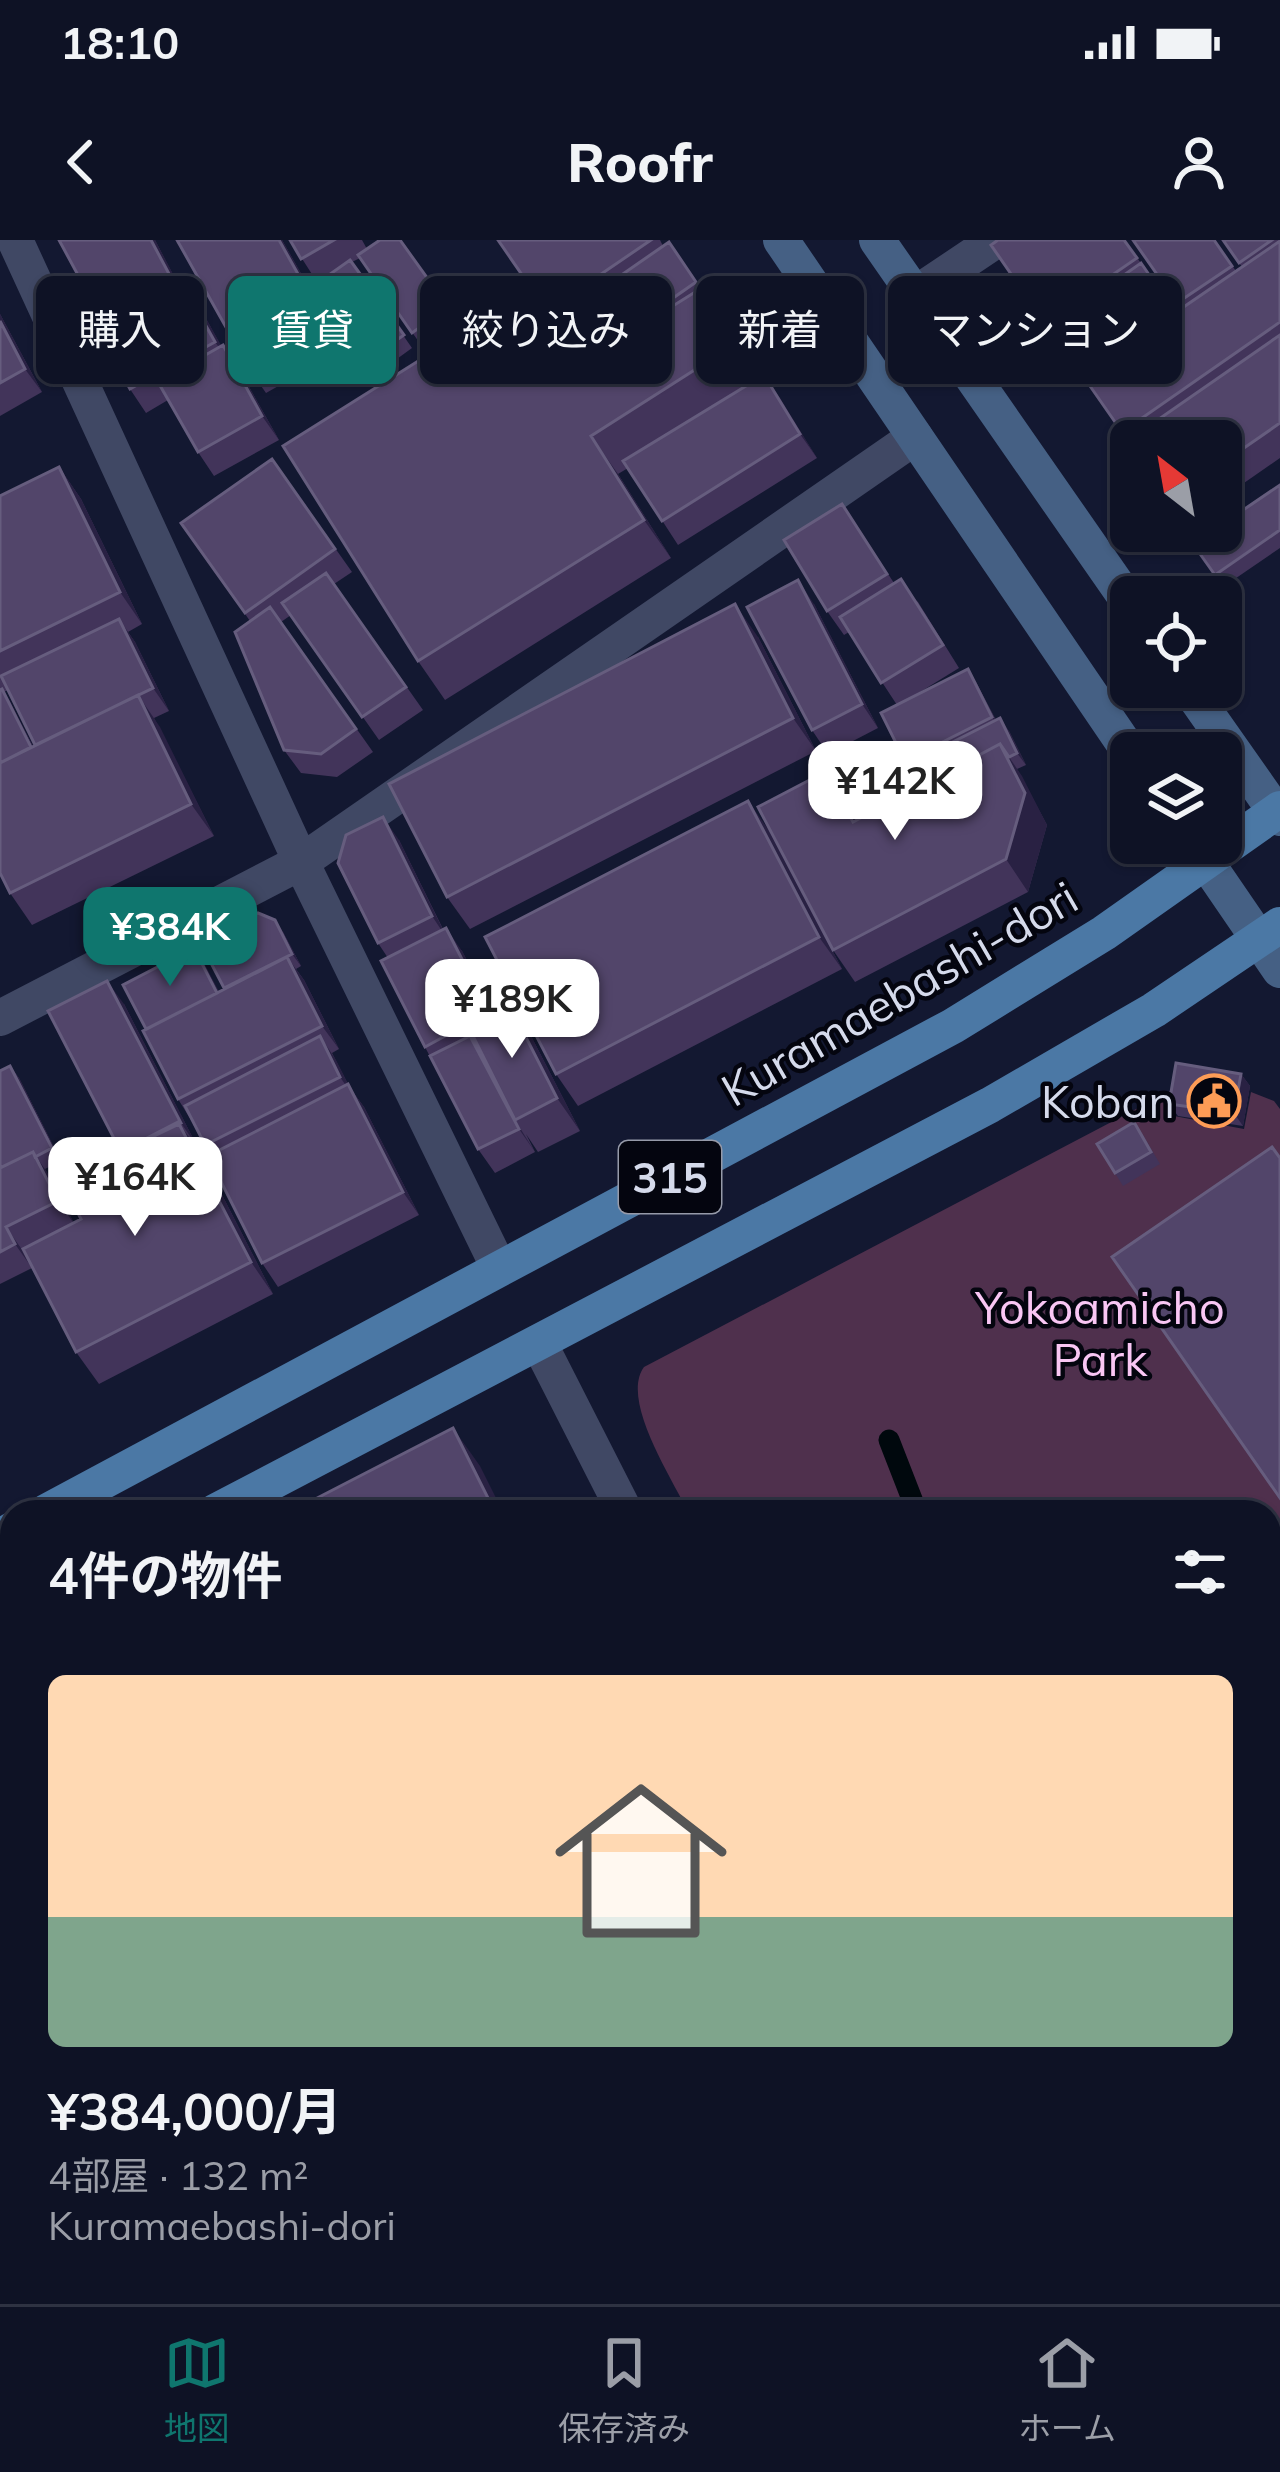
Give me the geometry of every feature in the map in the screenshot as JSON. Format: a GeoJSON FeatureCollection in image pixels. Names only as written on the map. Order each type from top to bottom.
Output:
{"type":"FeatureCollection","features":[{"type":"Feature","properties":{"kind":"main road"},"geometry":{"type":"LineString","coordinates":[[781,240],[1116,732]]}},
{"type":"Feature","properties":{"kind":"main road"},"geometry":{"type":"LineString","coordinates":[[877,240],[901,276]]}},
{"type":"Feature","properties":{"kind":"main road"},"geometry":{"type":"LineString","coordinates":[[976,384],[1111,576]]}},
{"type":"Feature","properties":{"kind":"main road"},"geometry":{"type":"LineString","coordinates":[[1203,708],[1279,813]]}},
{"type":"Feature","properties":{"kind":"main road","name":"Kuramaebashi-dori"},"geometry":{"type":"LineString","coordinates":[[1242,832],[1279,813]]}},
{"type":"Feature","properties":{"kind":"main road","name":"Kuramaebashi-dori"},"geometry":{"type":"LineString","coordinates":[[68,1500],[953,1026],[1183,864]]}},
{"type":"Feature","properties":{"kind":"main road"},"geometry":{"type":"LineString","coordinates":[[1208,864],[1273,945]]}},
{"type":"Feature","properties":{"kind":"main road","name":"315"},"geometry":{"type":"LineString","coordinates":[[238,1500],[990,1105],[1273,945]]}},
{"type":"Feature","properties":{"kind":"street"},"geometry":{"type":"LineString","coordinates":[[15,240],[302,862],[498,1267]]}},
{"type":"Feature","properties":{"kind":"street"},"geometry":{"type":"LineString","coordinates":[[942,276],[996,240]]}},
{"type":"Feature","properties":{"kind":"street"},"geometry":{"type":"LineString","coordinates":[[0,1018],[302,862],[915,437]]}},
{"type":"Feature","properties":{"kind":"street"},"geometry":{"type":"LineString","coordinates":[[540,1345],[619,1500]]}},
{"type":"Feature","properties":{"kind":"green space","name":"Yokoamicho Park"},"geometry":{"type":"Polygon","coordinates":[[[1180,1086],[1174,1116],[1244,1129],[1251,1092],[1274,1101],[1280,1109],[1280,1500],[682,1500],[643,1418],[638,1381],[644,1367],[1180,1086]]]}},
{"type":"Feature","properties":{"kind":"building"},"geometry":{"type":"Polygon","coordinates":[[[59,240],[151,240],[170,276],[78,276],[59,240]]]}},
{"type":"Feature","properties":{"kind":"building"},"geometry":{"type":"Polygon","coordinates":[[[177,240],[279,240],[299,276],[228,276],[228,331],[204,288],[204,276],[197,276],[177,240]]]}},
{"type":"Feature","properties":{"kind":"building"},"geometry":{"type":"Polygon","coordinates":[[[290,240],[334,240],[301,259],[290,240]]]}},
{"type":"Feature","properties":{"kind":"building"},"geometry":{"type":"Polygon","coordinates":[[[380,240],[400,240],[426,276],[420,276],[420,327],[412,333],[396,310],[396,276],[373,276],[358,255],[380,240]]]}},
{"type":"Feature","properties":{"kind":"building"},"geometry":{"type":"Polygon","coordinates":[[[498,240],[651,240],[598,276],[523,276],[498,240]]]}},
{"type":"Feature","properties":{"kind":"building"},"geometry":{"type":"Polygon","coordinates":[[[998,240],[1124,240],[1137,258],[1111,276],[1012,276],[991,245],[998,240]]]}},
{"type":"Feature","properties":{"kind":"building"},"geometry":{"type":"Polygon","coordinates":[[[1133,240],[1214,240],[1232,266],[1182,300],[1182,276],[1158,276],[1133,240]]]}},
{"type":"Feature","properties":{"kind":"building"},"geometry":{"type":"Polygon","coordinates":[[[1223,240],[1272,240],[1239,263],[1223,240]]]}},
{"type":"Feature","properties":{"kind":"building"},"geometry":{"type":"Polygon","coordinates":[[[1280,241],[1280,322],[1139,420],[1114,420],[1089,384],[1182,384],[1182,308],[1280,241]]]}},
{"type":"Feature","properties":{"kind":"building"},"geometry":{"type":"Polygon","coordinates":[[[669,242],[696,282],[672,299],[672,276],[620,276],[669,242]]]}},
{"type":"Feature","properties":{"kind":"building"},"geometry":{"type":"Polygon","coordinates":[[[350,260],[362,276],[327,276],[350,260]]]}},
{"type":"Feature","properties":{"kind":"building"},"geometry":{"type":"Polygon","coordinates":[[[1141,263],[1150,276],[1122,276],[1141,263]]]}},
{"type":"Feature","properties":{"kind":"building"},"geometry":{"type":"Polygon","coordinates":[[[696,292],[696,369],[591,436],[644,520],[418,661],[283,446],[382,384],[396,384],[396,375],[420,360],[420,384],[672,384],[672,306],[696,292]]]}},
{"type":"Feature","properties":{"kind":"building"},"geometry":{"type":"Polygon","coordinates":[[[0,321],[25,369],[0,383],[0,321]]]}},
{"type":"Feature","properties":{"kind":"building"},"geometry":{"type":"Polygon","coordinates":[[[204,322],[215,342],[204,348],[204,322]]]}},
{"type":"Feature","properties":{"kind":"building"},"geometry":{"type":"Polygon","coordinates":[[[1280,335],[1280,423],[1242,449],[1242,420],[1158,420],[1280,335]]]}},
{"type":"Feature","properties":{"kind":"building"},"geometry":{"type":"Polygon","coordinates":[[[223,345],[228,354],[228,384],[244,384],[262,416],[198,452],[159,384],[204,384],[204,356],[223,345]]]}},
{"type":"Feature","properties":{"kind":"building"},"geometry":{"type":"Polygon","coordinates":[[[749,384],[769,384],[800,434],[662,521],[623,461],[749,384]]]}},
{"type":"Feature","properties":{"kind":"building"},"geometry":{"type":"Polygon","coordinates":[[[272,459],[335,549],[245,613],[181,523],[272,459]]]}},
{"type":"Feature","properties":{"kind":"building"},"geometry":{"type":"Polygon","coordinates":[[[59,467],[120,592],[0,651],[0,496],[59,467]]]}},
{"type":"Feature","properties":{"kind":"building"},"geometry":{"type":"Polygon","coordinates":[[[1280,485],[1280,530],[1215,575],[1199,552],[1242,552],[1242,511],[1280,485]]]}},
{"type":"Feature","properties":{"kind":"building"},"geometry":{"type":"Polygon","coordinates":[[[842,504],[887,574],[827,611],[784,540],[842,504]]]}},
{"type":"Feature","properties":{"kind":"building"},"geometry":{"type":"Polygon","coordinates":[[[326,573],[406,687],[362,717],[282,603],[326,573]]]}},
{"type":"Feature","properties":{"kind":"building"},"geometry":{"type":"Polygon","coordinates":[[[901,579],[943,645],[881,683],[840,617],[901,579]]]}},
{"type":"Feature","properties":{"kind":"building"},"geometry":{"type":"Polygon","coordinates":[[[798,580],[862,704],[812,730],[747,607],[798,580]]]}},
{"type":"Feature","properties":{"kind":"building"},"geometry":{"type":"Polygon","coordinates":[[[735,604],[793,718],[447,897],[389,784],[735,604]]]}},
{"type":"Feature","properties":{"kind":"building"},"geometry":{"type":"Polygon","coordinates":[[[270,607],[356,729],[321,754],[284,750],[235,632],[270,607]]]}},
{"type":"Feature","properties":{"kind":"building"},"geometry":{"type":"Polygon","coordinates":[[[119,619],[153,688],[35,745],[1,676],[119,619]]]}},
{"type":"Feature","properties":{"kind":"building"},"geometry":{"type":"Polygon","coordinates":[[[968,669],[992,717],[905,761],[881,713],[968,669]]]}},
{"type":"Feature","properties":{"kind":"building"},"geometry":{"type":"Polygon","coordinates":[[[0,690],[31,747],[0,763],[0,690]]]}},
{"type":"Feature","properties":{"kind":"building"},"geometry":{"type":"Polygon","coordinates":[[[138,695],[191,804],[10,893],[0,873],[0,763],[138,695]]]}},
{"type":"Feature","properties":{"kind":"building"},"geometry":{"type":"Polygon","coordinates":[[[1000,718],[1017,753],[1009,757],[1000,744],[904,795],[892,773],[1000,718]]]}},
{"type":"Feature","properties":{"kind":"building"},"geometry":{"type":"Polygon","coordinates":[[[1000,744],[1025,793],[1006,859],[833,950],[758,807],[825,772],[853,822],[1000,744]]]}},
{"type":"Feature","properties":{"kind":"building"},"geometry":{"type":"Polygon","coordinates":[[[748,801],[819,937],[556,1074],[485,937],[748,801]]]}},
{"type":"Feature","properties":{"kind":"building"},"geometry":{"type":"Polygon","coordinates":[[[383,817],[432,916],[378,943],[338,863],[346,835],[383,817]]]}},
{"type":"Feature","properties":{"kind":"building"},"geometry":{"type":"Polygon","coordinates":[[[258,913],[275,920],[292,954],[224,988],[200,942],[258,913]]]}},
{"type":"Feature","properties":{"kind":"building"},"geometry":{"type":"Polygon","coordinates":[[[446,928],[489,1012],[425,1047],[381,961],[446,928]]]}},
{"type":"Feature","properties":{"kind":"building"},"geometry":{"type":"Polygon","coordinates":[[[194,948],[217,993],[146,1029],[123,985],[194,948]]]}},
{"type":"Feature","properties":{"kind":"building"},"geometry":{"type":"Polygon","coordinates":[[[287,957],[322,1026],[178,1099],[143,1031],[287,957]]]}},
{"type":"Feature","properties":{"kind":"building"},"geometry":{"type":"Polygon","coordinates":[[[107,981],[181,1123],[121,1152],[48,1011],[107,981]]]}},
{"type":"Feature","properties":{"kind":"building"},"geometry":{"type":"Polygon","coordinates":[[[508,1002],[557,1098],[515,1120],[467,1024],[508,1002]]]}},
{"type":"Feature","properties":{"kind":"building"},"geometry":{"type":"Polygon","coordinates":[[[320,1036],[340,1077],[205,1145],[185,1106],[320,1036]]]}},
{"type":"Feature","properties":{"kind":"building"},"geometry":{"type":"Polygon","coordinates":[[[470,1036],[519,1129],[478,1149],[430,1056],[470,1036]]]}},
{"type":"Feature","properties":{"kind":"building","name":"Koban"},"geometry":{"type":"Polygon","coordinates":[[[1176,1063],[1241,1074],[1234,1113],[1169,1104],[1176,1063]]]}},
{"type":"Feature","properties":{"kind":"building"},"geometry":{"type":"Polygon","coordinates":[[[10,1066],[52,1148],[0,1168],[0,1071],[10,1066]]]}},
{"type":"Feature","properties":{"kind":"building"},"geometry":{"type":"Polygon","coordinates":[[[348,1084],[403,1192],[262,1263],[208,1156],[348,1084]]]}},
{"type":"Feature","properties":{"kind":"building"},"geometry":{"type":"Polygon","coordinates":[[[178,1122],[251,1262],[76,1352],[23,1249],[81,1219],[62,1182],[178,1122]]]}},
{"type":"Feature","properties":{"kind":"building"},"geometry":{"type":"Polygon","coordinates":[[[1134,1122],[1151,1152],[1115,1173],[1097,1144],[1134,1122]]]}},
{"type":"Feature","properties":{"kind":"building"},"geometry":{"type":"Polygon","coordinates":[[[1272,1147],[1280,1158],[1280,1498],[1112,1257],[1272,1147]]]}},
{"type":"Feature","properties":{"kind":"building"},"geometry":{"type":"Polygon","coordinates":[[[33,1152],[58,1201],[6,1227],[15,1244],[0,1252],[0,1168],[33,1152]]]}},
{"type":"Feature","properties":{"kind":"building"},"geometry":{"type":"Polygon","coordinates":[[[453,1428],[489,1500],[313,1500],[453,1428]]]}},
{"type":"Feature","properties":{"kind":"waterway"},"geometry":{"type":"LineString","coordinates":[[889,1440],[912,1500]]}},
{"type":"Feature","properties":{"kind":"place","name":"Koban"},"geometry":{"type":"Point","coordinates":[1214,1101]}}]}
